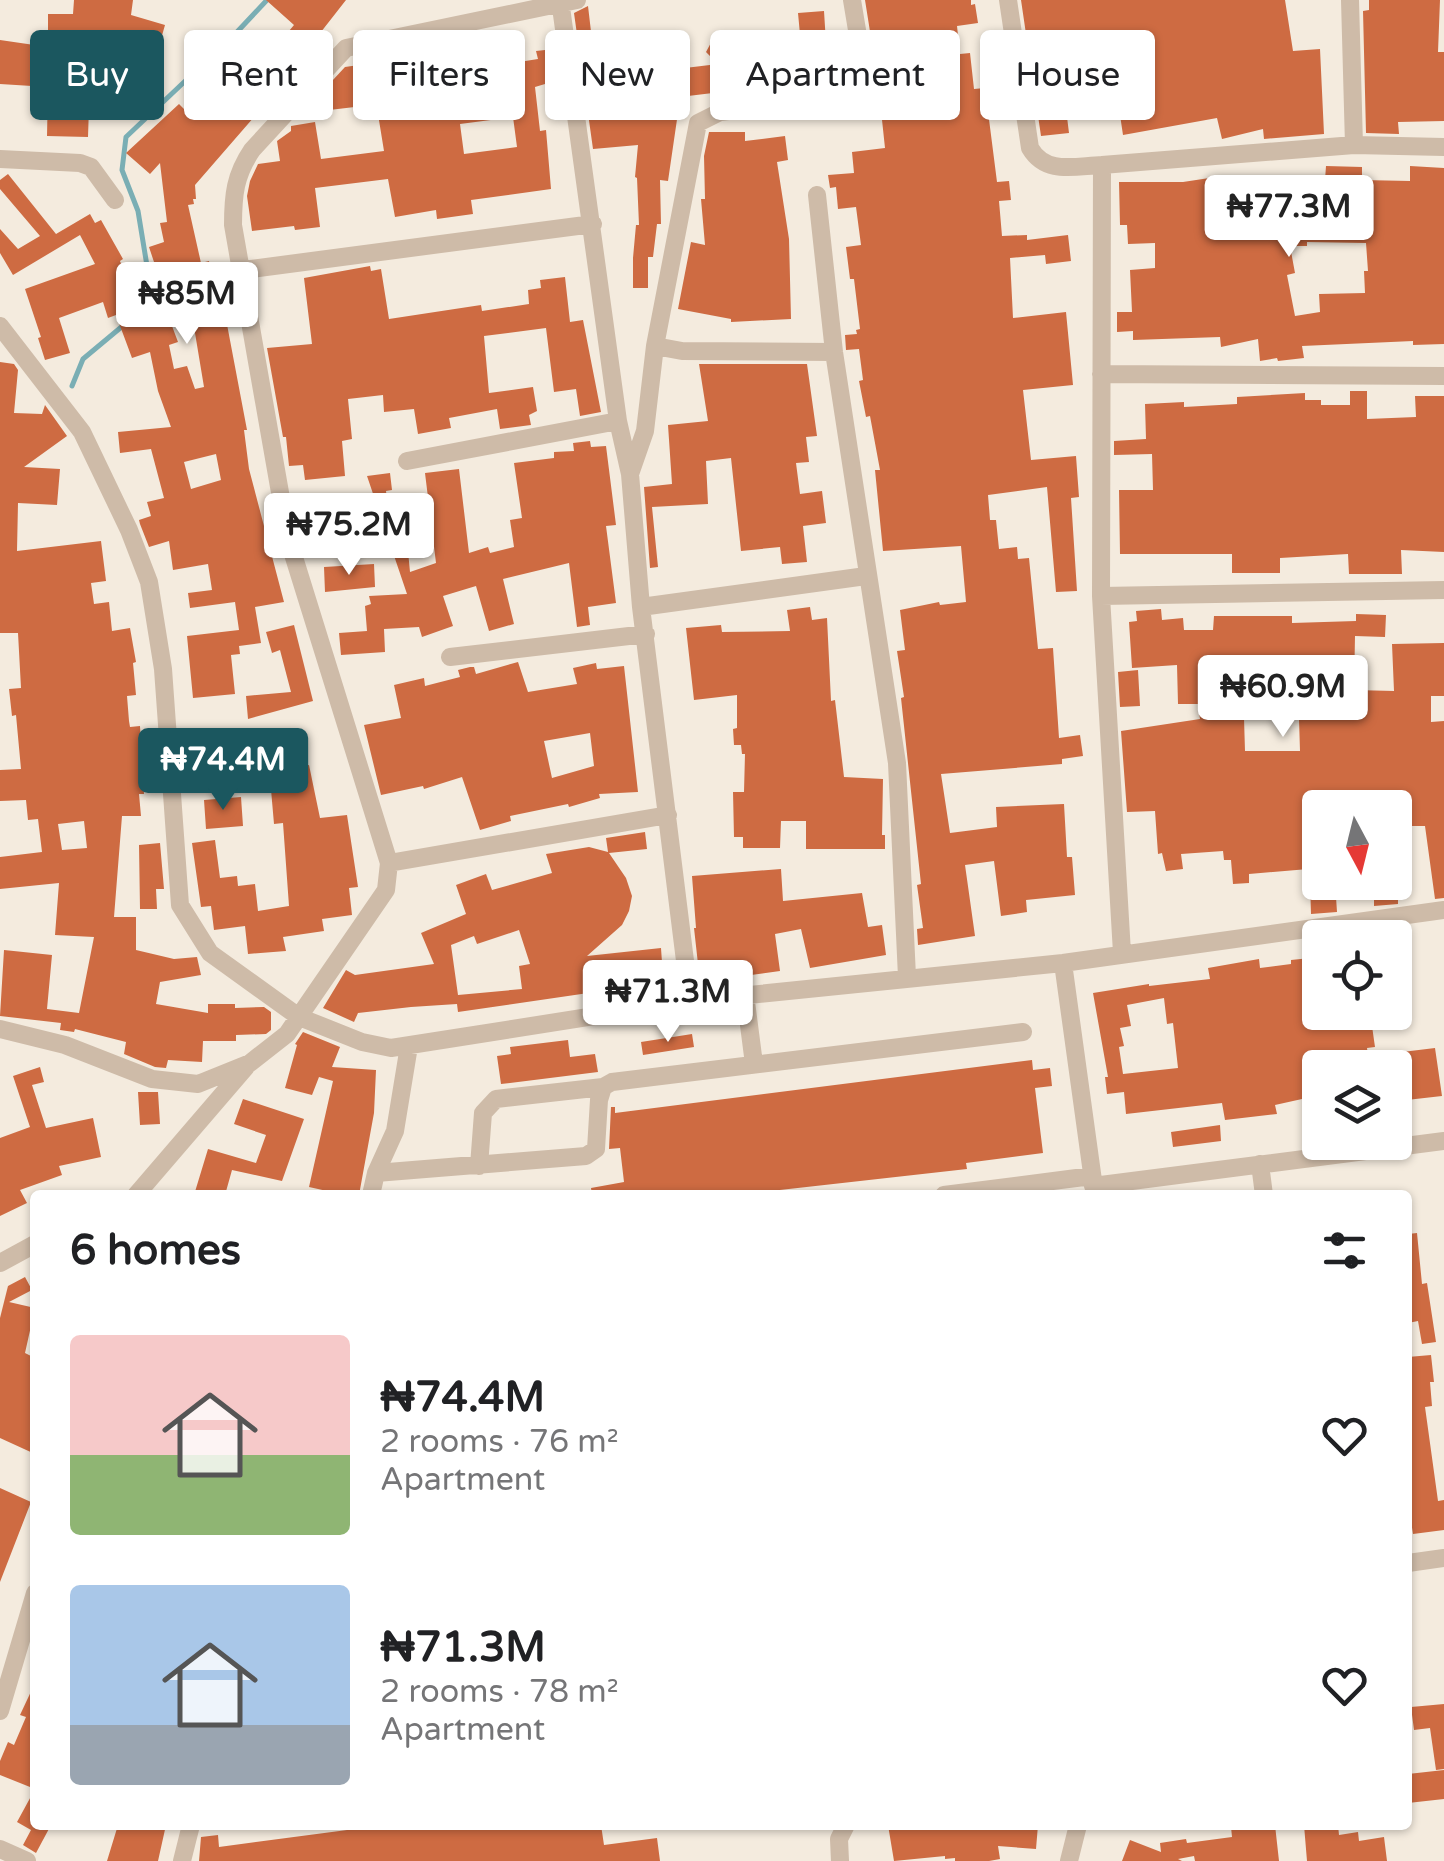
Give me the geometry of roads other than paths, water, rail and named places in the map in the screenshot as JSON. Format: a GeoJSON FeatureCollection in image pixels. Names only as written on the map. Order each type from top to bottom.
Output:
{"type":"FeatureCollection","features":[{"type":"Feature","properties":{"kind":"street"},"geometry":{"type":"LineString","coordinates":[[140,1190],[250,1063],[288,1034],[386,890],[389,863],[288,538],[233,224],[233,190],[238,169],[302,92],[346,48],[566,0],[618,421],[630,474],[641,607],[690,1000]]}},
{"type":"Feature","properties":{"kind":"street"},"geometry":{"type":"LineString","coordinates":[[630,474],[645,431],[656,346],[698,122],[720,112],[862,92],[866,84],[852,0]]}},
{"type":"Feature","properties":{"kind":"street"},"geometry":{"type":"LineString","coordinates":[[1008,0],[1030,148],[1038,161],[1051,166],[1102,166],[1354,145],[1444,147]]}},
{"type":"Feature","properties":{"kind":"street"},"geometry":{"type":"LineString","coordinates":[[1350,0],[1354,145]]}},
{"type":"Feature","properties":{"kind":"street"},"geometry":{"type":"LineString","coordinates":[[0,159],[80,163],[91,167],[115,200]]}},
{"type":"Feature","properties":{"kind":"street"},"geometry":{"type":"LineString","coordinates":[[1102,166],[1102,596],[1122,953]]}},
{"type":"Feature","properties":{"kind":"street"},"geometry":{"type":"LineString","coordinates":[[818,195],[834,352],[897,763],[907,977]]}},
{"type":"Feature","properties":{"kind":"street"},"geometry":{"type":"LineString","coordinates":[[243,270],[592,224]]}},
{"type":"Feature","properties":{"kind":"street"},"geometry":{"type":"LineString","coordinates":[[0,326],[82,432],[149,582],[163,669],[180,905],[210,954],[299,1018],[374,1046],[409,1046],[690,1000],[1063,963],[1444,910]]}},
{"type":"Feature","properties":{"kind":"street"},"geometry":{"type":"LineString","coordinates":[[656,346],[682,350],[834,352]]}},
{"type":"Feature","properties":{"kind":"street"},"geometry":{"type":"LineString","coordinates":[[1101,374],[1444,376]]}},
{"type":"Feature","properties":{"kind":"street"},"geometry":{"type":"LineString","coordinates":[[406,462],[618,421]]}},
{"type":"Feature","properties":{"kind":"street"},"geometry":{"type":"LineString","coordinates":[[641,607],[866,576]]}},
{"type":"Feature","properties":{"kind":"street"},"geometry":{"type":"LineString","coordinates":[[1102,596],[1444,590]]}},
{"type":"Feature","properties":{"kind":"street"},"geometry":{"type":"LineString","coordinates":[[450,657],[646,634]]}},
{"type":"Feature","properties":{"kind":"street"},"geometry":{"type":"LineString","coordinates":[[389,863],[668,814]]}},
{"type":"Feature","properties":{"kind":"street"},"geometry":{"type":"LineString","coordinates":[[1063,963],[1094,1186]]}},
{"type":"Feature","properties":{"kind":"street"},"geometry":{"type":"LineString","coordinates":[[745,994],[754,1064]]}},
{"type":"Feature","properties":{"kind":"street"},"geometry":{"type":"LineString","coordinates":[[0,1029],[65,1045],[152,1079],[198,1084],[250,1063]]}},
{"type":"Feature","properties":{"kind":"street"},"geometry":{"type":"LineString","coordinates":[[480,1166],[484,1113],[496,1099],[1023,1032]]}},
{"type":"Feature","properties":{"kind":"street"},"geometry":{"type":"LineString","coordinates":[[372,1190],[394,1130],[409,1046]]}},
{"type":"Feature","properties":{"kind":"street"},"geometry":{"type":"LineString","coordinates":[[376,1173],[586,1156],[596,1149],[603,1088]]}},
{"type":"Feature","properties":{"kind":"street"},"geometry":{"type":"LineString","coordinates":[[1027,1190],[1443,1147]]}},
{"type":"Feature","properties":{"kind":"street"},"geometry":{"type":"LineString","coordinates":[[1260,1164],[1263,1190]]}},
{"type":"Feature","properties":{"kind":"street"},"geometry":{"type":"LineString","coordinates":[[0,1263],[30,1247]]}},
{"type":"Feature","properties":{"kind":"street"},"geometry":{"type":"LineString","coordinates":[[1412,1563],[1444,1558]]}},
{"type":"Feature","properties":{"kind":"street"},"geometry":{"type":"LineString","coordinates":[[0,1711],[30,1609]]}},
{"type":"Feature","properties":{"kind":"street"},"geometry":{"type":"LineString","coordinates":[[182,1861],[191,1830]]}},
{"type":"Feature","properties":{"kind":"street"},"geometry":{"type":"LineString","coordinates":[[840,1861],[844,1830]]}},
{"type":"Feature","properties":{"kind":"street"},"geometry":{"type":"LineString","coordinates":[[1069,1861],[1077,1830]]}},
{"type":"Feature","properties":{"kind":"street"},"geometry":{"type":"LineString","coordinates":[[0,1849],[27,1861]]}},
{"type":"Feature","properties":{"kind":"waterway"},"geometry":{"type":"LineString","coordinates":[[133,317],[158,304],[148,272],[138,211],[122,170],[126,137],[267,0]]}},
{"type":"Feature","properties":{"kind":"waterway"},"geometry":{"type":"LineString","coordinates":[[72,386],[83,359],[125,324]]}}]}
